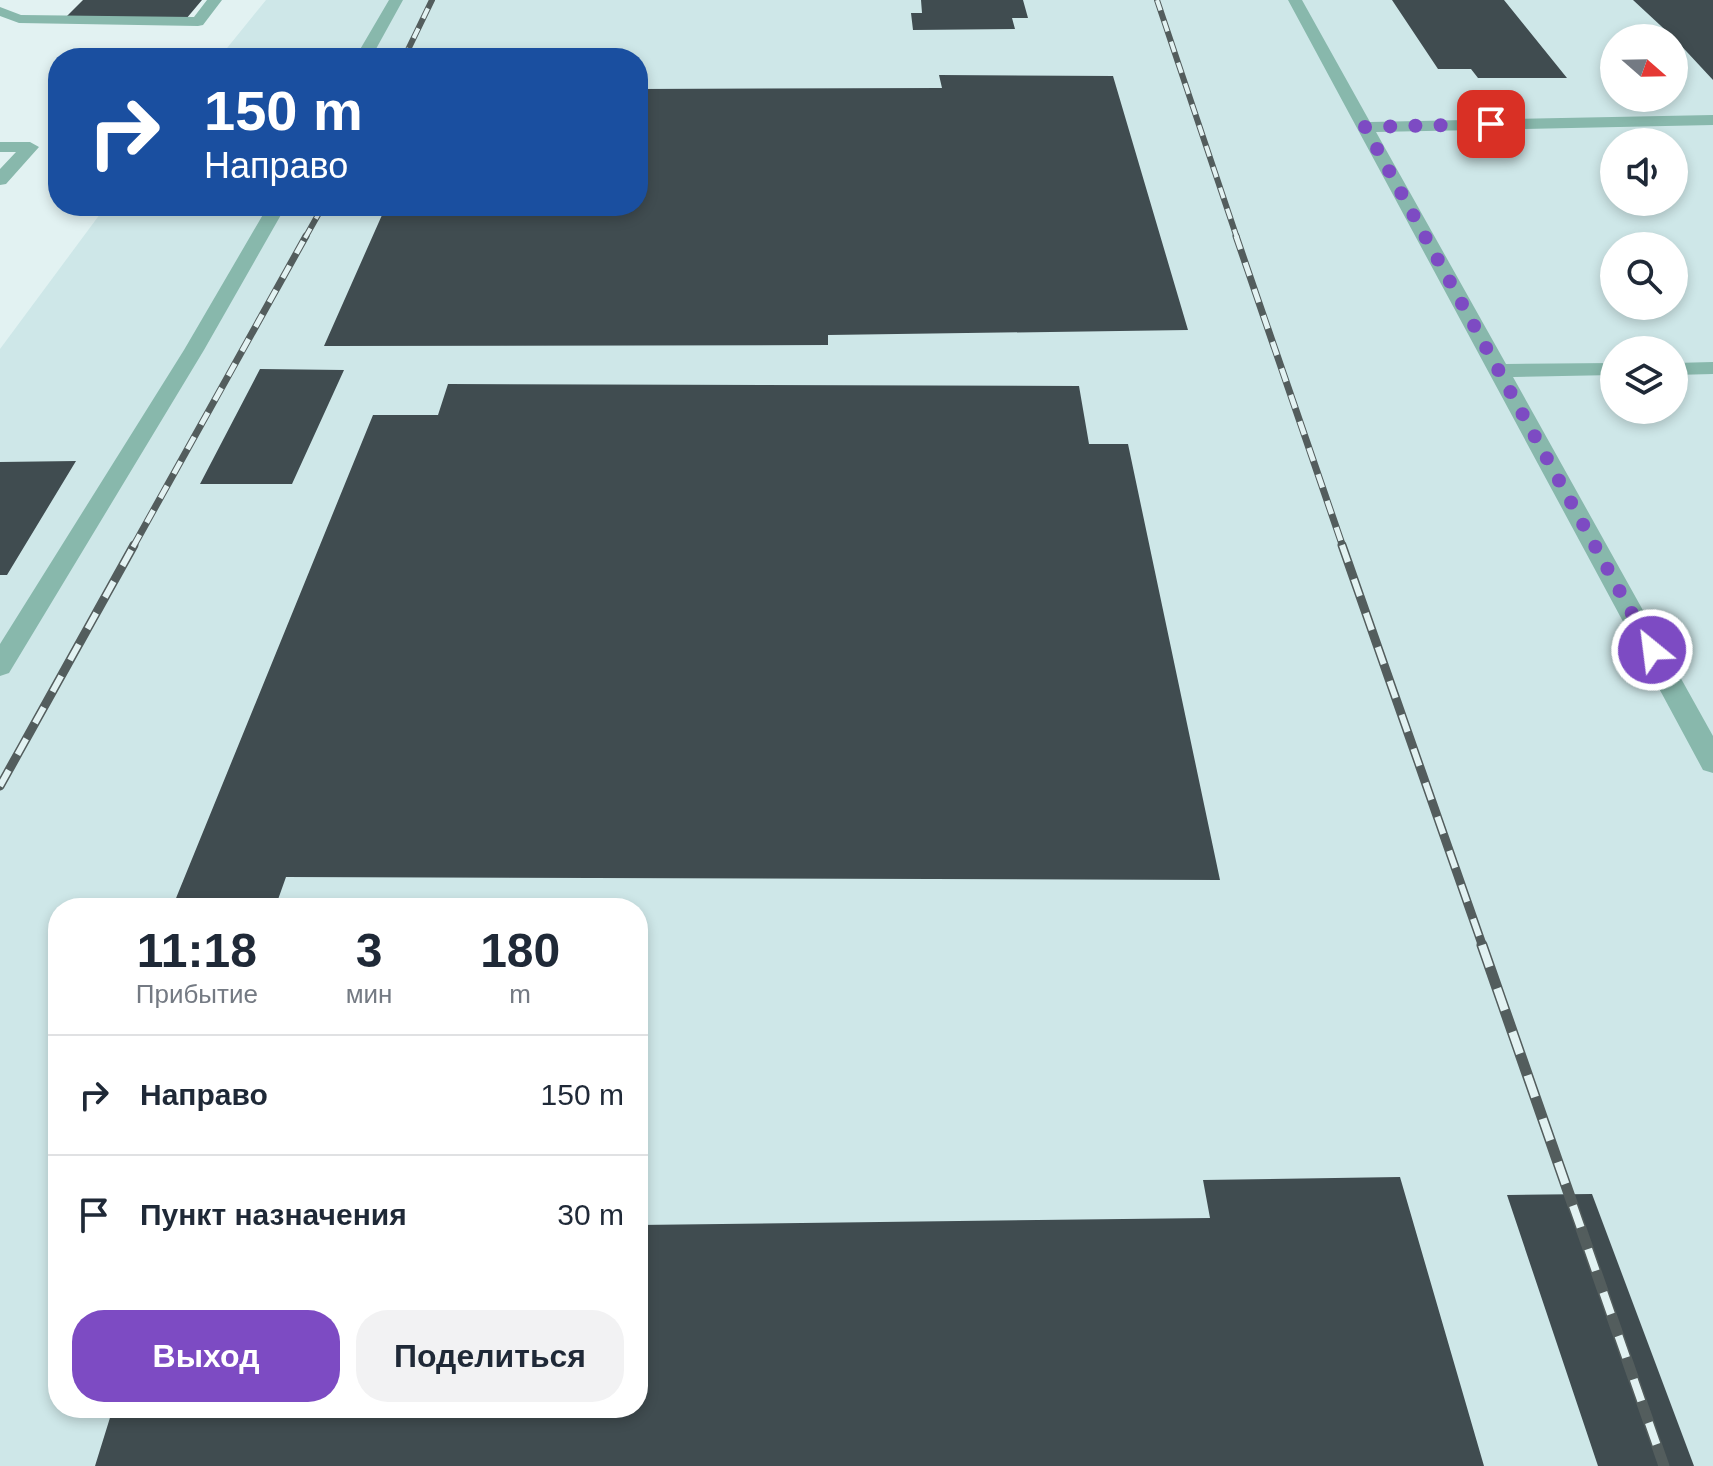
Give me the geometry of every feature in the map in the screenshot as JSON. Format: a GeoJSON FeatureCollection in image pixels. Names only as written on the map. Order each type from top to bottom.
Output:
{"type":"FeatureCollection","features":[{"type":"Feature","properties":{"kind":"lane"},"geometry":{"type":"LineString","coordinates":[[0,5],[5,0]]}},
{"type":"Feature","properties":{"kind":"lane"},"geometry":{"type":"LineString","coordinates":[[0,11],[19,19],[198,22],[215,0]]}},
{"type":"Feature","properties":{"kind":"lane"},"geometry":{"type":"LineString","coordinates":[[369,48],[396,0]]}},
{"type":"Feature","properties":{"kind":"lane"},"geometry":{"type":"LineString","coordinates":[[1295,0],[1713,762]]}},
{"type":"Feature","properties":{"kind":"lane"},"geometry":{"type":"LineString","coordinates":[[1365,127],[1713,120]]}},
{"type":"Feature","properties":{"kind":"lane"},"geometry":{"type":"LineString","coordinates":[[0,147],[30,147],[0,180]]}},
{"type":"Feature","properties":{"kind":"lane"},"geometry":{"type":"LineString","coordinates":[[0,666],[194,350],[271,216]]}},
{"type":"Feature","properties":{"kind":"lane"},"geometry":{"type":"LineString","coordinates":[[1688,369],[1713,368]]}},
{"type":"Feature","properties":{"kind":"lane"},"geometry":{"type":"LineString","coordinates":[[1499,371],[1600,369]]}},
{"type":"Feature","properties":{"kind":"shaded area"},"geometry":{"type":"Polygon","coordinates":[[[266,0],[1713,0],[1713,1466],[0,1466],[0,349],[99,216],[648,216],[648,48],[227,48],[266,0]]]}},
{"type":"Feature","properties":{"kind":"building"},"geometry":{"type":"Polygon","coordinates":[[[83,0],[202,0],[186,19],[64,19],[83,0]]]}},
{"type":"Feature","properties":{"kind":"building"},"geometry":{"type":"Polygon","coordinates":[[[921,0],[1023,0],[1028,18],[1012,18],[1015,29],[913,30],[911,13],[922,13],[921,0]]]}},
{"type":"Feature","properties":{"kind":"building"},"geometry":{"type":"Polygon","coordinates":[[[1392,0],[1504,0],[1567,78],[1478,78],[1471,69],[1438,69],[1392,0]]]}},
{"type":"Feature","properties":{"kind":"building"},"geometry":{"type":"Polygon","coordinates":[[[1633,0],[1713,0],[1713,80],[1688,53],[1688,24],[1659,24],[1633,0]]]}},
{"type":"Feature","properties":{"kind":"building"},"geometry":{"type":"Polygon","coordinates":[[[939,75],[1113,76],[1188,330],[828,335],[828,345],[324,346],[382,216],[648,216],[648,89],[942,88],[939,75]]]}},
{"type":"Feature","properties":{"kind":"building"},"geometry":{"type":"Polygon","coordinates":[[[260,369],[344,370],[292,484],[200,484],[260,369]]]}},
{"type":"Feature","properties":{"kind":"building"},"geometry":{"type":"Polygon","coordinates":[[[448,384],[1079,386],[1089,444],[1128,444],[1220,880],[286,877],[279,898],[176,898],[373,415],[438,415],[448,384]]]}},
{"type":"Feature","properties":{"kind":"building"},"geometry":{"type":"Polygon","coordinates":[[[76,461],[7,575],[0,575],[0,462],[76,461]]]}},
{"type":"Feature","properties":{"kind":"building"},"geometry":{"type":"Polygon","coordinates":[[[1400,1177],[1484,1466],[95,1466],[110,1418],[648,1418],[648,1225],[1210,1218],[1203,1180],[1400,1177]]]}},
{"type":"Feature","properties":{"kind":"building"},"geometry":{"type":"Polygon","coordinates":[[[1592,1194],[1694,1466],[1598,1466],[1507,1195],[1592,1194]]]}},
{"type":"Feature","properties":{"kind":"railway"},"geometry":{"type":"LineString","coordinates":[[409,48],[432,0]]}},
{"type":"Feature","properties":{"kind":"railway"},"geometry":{"type":"LineString","coordinates":[[1157,0],[1237,238]]}},
{"type":"Feature","properties":{"kind":"railway"},"geometry":{"type":"LineString","coordinates":[[305,238],[317,216]]}},
{"type":"Feature","properties":{"kind":"railway"},"geometry":{"type":"LineString","coordinates":[[133,547],[306,236]]}},
{"type":"Feature","properties":{"kind":"railway"},"geometry":{"type":"LineString","coordinates":[[1236,236],[1343,547]]}},
{"type":"Feature","properties":{"kind":"railway"},"geometry":{"type":"LineString","coordinates":[[0,786],[134,545]]}},
{"type":"Feature","properties":{"kind":"railway"},"geometry":{"type":"LineString","coordinates":[[1342,545],[1483,947]]}},
{"type":"Feature","properties":{"kind":"railway"},"geometry":{"type":"LineString","coordinates":[[1482,945],[1664,1466]]}},
{"type":"Feature","properties":{"kind":"route"},"geometry":{"type":"LineString","coordinates":[[1491,124],[1365,127],[1652,650]]}}]}
